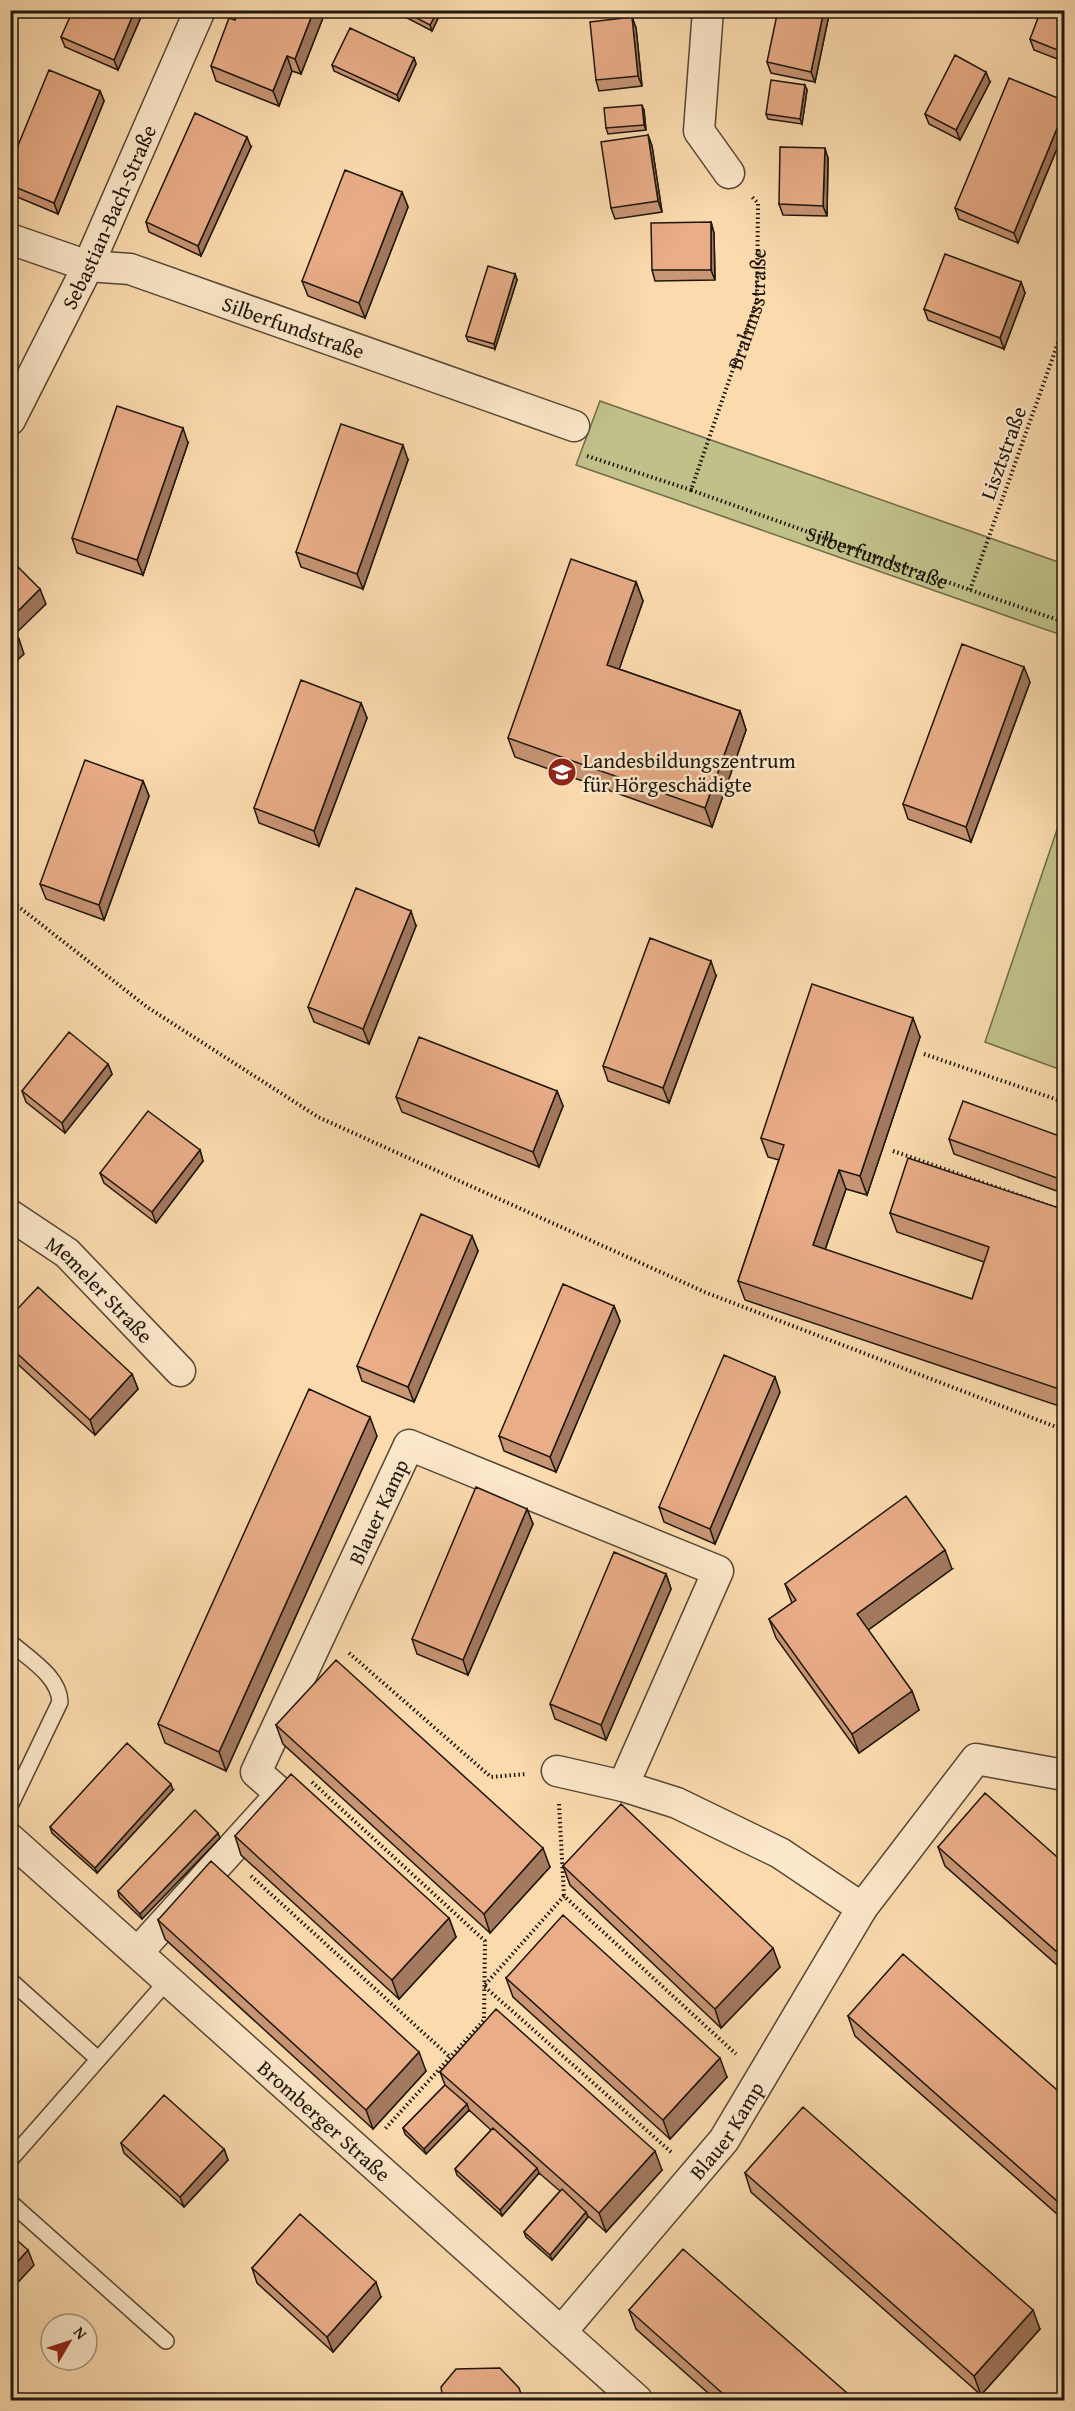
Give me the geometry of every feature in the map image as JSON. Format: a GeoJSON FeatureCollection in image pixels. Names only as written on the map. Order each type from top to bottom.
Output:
{"type":"FeatureCollection","features":[{"type":"Feature","properties":{"kind":"street","name":"Sebastian-Bach-Straße"},"geometry":{"type":"LineString","coordinates":[[10,420],[88,266],[200,10]]}},
{"type":"Feature","properties":{"kind":"street"},"geometry":{"type":"LineString","coordinates":[[708,10],[699,131],[729,173]]}},
{"type":"Feature","properties":{"kind":"street","name":"Silberfundstraße"},"geometry":{"type":"LineString","coordinates":[[10,239],[88,266],[130,268],[576,439]]}},
{"type":"Feature","properties":{"kind":"street","name":"Memeler Straße"},"geometry":{"type":"LineString","coordinates":[[10,1215],[67,1253],[180,1371]]}},
{"type":"Feature","properties":{"kind":"street","name":"Blauer Kamp"},"geometry":{"type":"LineString","coordinates":[[138,1952],[281,1794],[256,1772],[409,1445],[718,1571],[624,1786]]}},
{"type":"Feature","properties":{"kind":"street","name":"Blauer Kamp"},"geometry":{"type":"LineString","coordinates":[[561,2332],[724,2140],[862,1908],[976,1759],[1065,1775]]}},
{"type":"Feature","properties":{"kind":"street"},"geometry":{"type":"LineString","coordinates":[[557,1771],[624,1786],[677,1803],[780,1852],[862,1908]]}},
{"type":"Feature","properties":{"kind":"street","name":"Bromberger Straße"},"geometry":{"type":"LineString","coordinates":[[10,1839],[637,2400]]}},
{"type":"Feature","properties":{"kind":"lane"},"geometry":{"type":"LineString","coordinates":[[10,1642],[54,1681],[60,1690],[60,1702],[10,1806]]}},
{"type":"Feature","properties":{"kind":"lane"},"geometry":{"type":"LineString","coordinates":[[10,1980],[99,2059]]}},
{"type":"Feature","properties":{"kind":"lane"},"geometry":{"type":"LineString","coordinates":[[10,2160],[168,1980]]}},
{"type":"Feature","properties":{"kind":"lane"},"geometry":{"type":"LineString","coordinates":[[10,2202],[166,2341]]}},
{"type":"Feature","properties":{"kind":"path","name":"Brahmsstraße"},"geometry":{"type":"LineString","coordinates":[[691,490],[757,300],[758,204],[729,173]]}},
{"type":"Feature","properties":{"kind":"path","name":"Lisztstraße"},"geometry":{"type":"LineString","coordinates":[[970,590],[1065,326]]}},
{"type":"Feature","properties":{"kind":"path"},"geometry":{"type":"LineString","coordinates":[[576,439],[691,490]]}},
{"type":"Feature","properties":{"kind":"path","name":"Silberfundstraße"},"geometry":{"type":"LineString","coordinates":[[691,490],[1065,622]]}},
{"type":"Feature","properties":{"kind":"path"},"geometry":{"type":"LineString","coordinates":[[10,900],[147,1007],[318,1117],[707,1293],[1065,1430]]}},
{"type":"Feature","properties":{"kind":"path"},"geometry":{"type":"LineString","coordinates":[[924,1054],[1065,1102]]}},
{"type":"Feature","properties":{"kind":"path"},"geometry":{"type":"LineString","coordinates":[[893,1151],[1065,1210]]}},
{"type":"Feature","properties":{"kind":"path"},"geometry":{"type":"LineString","coordinates":[[322,1630],[491,1777],[557,1771],[564,1896],[761,2077]]}},
{"type":"Feature","properties":{"kind":"path"},"geometry":{"type":"LineString","coordinates":[[270,1743],[485,1941],[484,2020],[361,2155]]}},
{"type":"Feature","properties":{"kind":"path"},"geometry":{"type":"LineString","coordinates":[[226,1853],[450,2057]]}},
{"type":"Feature","properties":{"kind":"path"},"geometry":{"type":"LineString","coordinates":[[484,1986],[564,1896]]}},
{"type":"Feature","properties":{"kind":"path"},"geometry":{"type":"LineString","coordinates":[[484,1986],[696,2174]]}},
{"type":"Feature","properties":{"kind":"green space"},"geometry":{"type":"Polygon","coordinates":[[[600,401],[1064,564],[1064,636],[576,465],[600,401]]]}},
{"type":"Feature","properties":{"kind":"green space"},"geometry":{"type":"Polygon","coordinates":[[[1064,809],[1064,1071],[985,1042],[1064,809]]]}},
{"type":"Feature","properties":{"kind":"building"},"geometry":{"type":"Polygon","coordinates":[[[73,10],[135,10],[114,60],[61,37],[73,10]]]}},
{"type":"Feature","properties":{"kind":"building"},"geometry":{"type":"Polygon","coordinates":[[[239,10],[314,10],[295,59],[287,56],[273,91],[211,66],[229,18],[235,20],[239,10]]]}},
{"type":"Feature","properties":{"kind":"building"},"geometry":{"type":"Polygon","coordinates":[[[401,10],[438,10],[430,25],[401,10]]]}},
{"type":"Feature","properties":{"kind":"building"},"geometry":{"type":"Polygon","coordinates":[[[778,10],[824,10],[811,72],[767,62],[778,10]]]}},
{"type":"Feature","properties":{"kind":"building"},"geometry":{"type":"Polygon","coordinates":[[[1041,10],[1065,10],[1065,53],[1030,39],[1041,10]]]}},
{"type":"Feature","properties":{"kind":"building"},"geometry":{"type":"Polygon","coordinates":[[[632,17],[638,76],[596,80],[590,22],[632,17]]]}},
{"type":"Feature","properties":{"kind":"building"},"geometry":{"type":"Polygon","coordinates":[[[350,28],[414,58],[397,95],[332,65],[350,28]]]}},
{"type":"Feature","properties":{"kind":"building"},"geometry":{"type":"Polygon","coordinates":[[[955,55],[986,72],[956,130],[925,114],[955,55]]]}},
{"type":"Feature","properties":{"kind":"building"},"geometry":{"type":"Polygon","coordinates":[[[49,70],[100,91],[54,203],[10,185],[10,165],[49,70]]]}},
{"type":"Feature","properties":{"kind":"building"},"geometry":{"type":"Polygon","coordinates":[[[1009,78],[1065,101],[1065,109],[1014,233],[955,208],[1009,78]]]}},
{"type":"Feature","properties":{"kind":"building"},"geometry":{"type":"Polygon","coordinates":[[[771,80],[805,85],[800,119],[766,114],[771,80]]]}},
{"type":"Feature","properties":{"kind":"building"},"geometry":{"type":"Polygon","coordinates":[[[642,105],[644,125],[606,128],[604,108],[642,105]]]}},
{"type":"Feature","properties":{"kind":"building"},"geometry":{"type":"Polygon","coordinates":[[[195,113],[247,137],[198,246],[146,222],[195,113]]]}},
{"type":"Feature","properties":{"kind":"building"},"geometry":{"type":"Polygon","coordinates":[[[648,135],[658,201],[611,208],[601,142],[648,135]]]}},
{"type":"Feature","properties":{"kind":"building"},"geometry":{"type":"Polygon","coordinates":[[[780,147],[825,148],[823,206],[779,204],[780,147]]]}},
{"type":"Feature","properties":{"kind":"building"},"geometry":{"type":"Polygon","coordinates":[[[345,170],[402,192],[359,303],[302,281],[345,170]]]}},
{"type":"Feature","properties":{"kind":"building"},"geometry":{"type":"Polygon","coordinates":[[[711,222],[711,270],[652,270],[651,223],[711,222]]]}},
{"type":"Feature","properties":{"kind":"building"},"geometry":{"type":"Polygon","coordinates":[[[945,254],[1021,282],[1000,338],[924,309],[945,254]]]}},
{"type":"Feature","properties":{"kind":"building"},"geometry":{"type":"Polygon","coordinates":[[[488,266],[515,274],[494,344],[466,336],[488,266]]]}},
{"type":"Feature","properties":{"kind":"building"},"geometry":{"type":"Polygon","coordinates":[[[117,406],[183,428],[137,560],[72,538],[117,406]]]}},
{"type":"Feature","properties":{"kind":"building"},"geometry":{"type":"Polygon","coordinates":[[[341,424],[403,445],[357,574],[296,552],[341,424]]]}},
{"type":"Feature","properties":{"kind":"building"},"geometry":{"type":"Polygon","coordinates":[[[10,559],[40,589],[10,619],[10,559]]]}},
{"type":"Feature","properties":{"kind":"building"},"geometry":{"type":"Polygon","coordinates":[[[571,559],[636,582],[607,665],[740,711],[705,808],[508,738],[571,559]]]}},
{"type":"Feature","properties":{"kind":"building"},"geometry":{"type":"Polygon","coordinates":[[[10,630],[19,639],[10,647],[10,630]]]}},
{"type":"Feature","properties":{"kind":"building"},"geometry":{"type":"Polygon","coordinates":[[[962,644],[1024,667],[966,827],[903,804],[962,644]]]}},
{"type":"Feature","properties":{"kind":"building"},"geometry":{"type":"Polygon","coordinates":[[[301,680],[361,703],[314,831],[254,808],[301,680]]]}},
{"type":"Feature","properties":{"kind":"building"},"geometry":{"type":"Polygon","coordinates":[[[85,760],[143,781],[99,905],[40,884],[85,760]]]}},
{"type":"Feature","properties":{"kind":"building"},"geometry":{"type":"Polygon","coordinates":[[[356,888],[411,911],[363,1029],[308,1007],[356,888]]]}},
{"type":"Feature","properties":{"kind":"building"},"geometry":{"type":"Polygon","coordinates":[[[650,938],[711,961],[663,1088],[603,1066],[650,938]]]}},
{"type":"Feature","properties":{"kind":"building"},"geometry":{"type":"Polygon","coordinates":[[[812,984],[913,1018],[860,1176],[839,1170],[813,1245],[972,1299],[989,1247],[890,1213],[908,1158],[1065,1210],[1065,1391],[738,1281],[784,1145],[761,1138],[812,984]]]}},
{"type":"Feature","properties":{"kind":"building"},"geometry":{"type":"Polygon","coordinates":[[[69,1032],[108,1064],[62,1123],[22,1091],[69,1032]]]}},
{"type":"Feature","properties":{"kind":"building"},"geometry":{"type":"Polygon","coordinates":[[[419,1037],[557,1091],[533,1152],[396,1097],[419,1037]]]}},
{"type":"Feature","properties":{"kind":"building"},"geometry":{"type":"Polygon","coordinates":[[[963,1101],[1065,1138],[1065,1181],[949,1139],[963,1101]]]}},
{"type":"Feature","properties":{"kind":"building"},"geometry":{"type":"Polygon","coordinates":[[[148,1111],[200,1150],[152,1212],[100,1173],[148,1111]]]}},
{"type":"Feature","properties":{"kind":"building"},"geometry":{"type":"Polygon","coordinates":[[[421,1214],[472,1236],[408,1387],[357,1366],[421,1214]]]}},
{"type":"Feature","properties":{"kind":"building"},"geometry":{"type":"Polygon","coordinates":[[[563,1284],[614,1306],[550,1457],[499,1436],[563,1284]]]}},
{"type":"Feature","properties":{"kind":"building"},"geometry":{"type":"Polygon","coordinates":[[[38,1287],[132,1374],[90,1420],[10,1347],[10,1317],[38,1287]]]}},
{"type":"Feature","properties":{"kind":"building"},"geometry":{"type":"Polygon","coordinates":[[[724,1355],[775,1377],[710,1529],[659,1507],[724,1355]]]}},
{"type":"Feature","properties":{"kind":"building"},"geometry":{"type":"Polygon","coordinates":[[[309,1389],[370,1417],[219,1752],[158,1724],[309,1389]]]}},
{"type":"Feature","properties":{"kind":"building"},"geometry":{"type":"Polygon","coordinates":[[[476,1487],[527,1509],[463,1660],[412,1639],[476,1487]]]}},
{"type":"Feature","properties":{"kind":"building"},"geometry":{"type":"Polygon","coordinates":[[[906,1496],[945,1550],[857,1614],[912,1691],[852,1734],[769,1619],[796,1600],[785,1584],[906,1496]]]}},
{"type":"Feature","properties":{"kind":"building"},"geometry":{"type":"Polygon","coordinates":[[[614,1552],[666,1574],[601,1725],[550,1704],[614,1552]]]}},
{"type":"Feature","properties":{"kind":"building"},"geometry":{"type":"Polygon","coordinates":[[[336,1660],[543,1848],[484,1914],[276,1725],[336,1660]]]}},
{"type":"Feature","properties":{"kind":"building"},"geometry":{"type":"Polygon","coordinates":[[[127,1743],[171,1784],[95,1868],[50,1827],[127,1743]]]}},
{"type":"Feature","properties":{"kind":"building"},"geometry":{"type":"Polygon","coordinates":[[[291,1774],[449,1918],[392,1980],[235,1836],[291,1774]]]}},
{"type":"Feature","properties":{"kind":"building"},"geometry":{"type":"Polygon","coordinates":[[[985,1793],[1065,1864],[1065,1959],[938,1847],[985,1793]]]}},
{"type":"Feature","properties":{"kind":"building"},"geometry":{"type":"Polygon","coordinates":[[[621,1804],[773,1948],[715,2009],[563,1866],[621,1804]]]}},
{"type":"Feature","properties":{"kind":"building"},"geometry":{"type":"Polygon","coordinates":[[[195,1810],[218,1833],[140,1914],[118,1891],[195,1810]]]}},
{"type":"Feature","properties":{"kind":"building"},"geometry":{"type":"Polygon","coordinates":[[[211,1861],[419,2052],[366,2110],[158,1920],[211,1861]]]}},
{"type":"Feature","properties":{"kind":"building"},"geometry":{"type":"Polygon","coordinates":[[[563,1915],[720,2058],[663,2120],[506,1978],[563,1915]]]}},
{"type":"Feature","properties":{"kind":"building"},"geometry":{"type":"Polygon","coordinates":[[[903,1954],[1065,2097],[1065,2208],[848,2016],[903,1954]]]}},
{"type":"Feature","properties":{"kind":"building"},"geometry":{"type":"Polygon","coordinates":[[[496,2009],[655,2151],[599,2213],[440,2072],[496,2009]]]}},
{"type":"Feature","properties":{"kind":"building"},"geometry":{"type":"Polygon","coordinates":[[[445,2085],[467,2104],[424,2149],[403,2128],[445,2085]]]}},
{"type":"Feature","properties":{"kind":"building"},"geometry":{"type":"Polygon","coordinates":[[[164,2095],[224,2149],[180,2197],[121,2143],[164,2095]]]}},
{"type":"Feature","properties":{"kind":"building"},"geometry":{"type":"Polygon","coordinates":[[[803,2107],[1033,2310],[974,2376],[745,2173],[803,2107]]]}},
{"type":"Feature","properties":{"kind":"building"},"geometry":{"type":"Polygon","coordinates":[[[493,2128],[537,2168],[500,2210],[455,2169],[493,2128]]]}},
{"type":"Feature","properties":{"kind":"building"},"geometry":{"type":"Polygon","coordinates":[[[562,2189],[586,2212],[550,2255],[524,2232],[562,2189]]]}},
{"type":"Feature","properties":{"kind":"building"},"geometry":{"type":"Polygon","coordinates":[[[300,2214],[376,2282],[327,2337],[252,2268],[300,2214]]]}},
{"type":"Feature","properties":{"kind":"building"},"geometry":{"type":"Polygon","coordinates":[[[10,2234],[28,2250],[10,2270],[10,2234]]]}},
{"type":"Feature","properties":{"kind":"building"},"geometry":{"type":"Polygon","coordinates":[[[683,2249],[855,2400],[730,2400],[629,2310],[683,2249]]]}},
{"type":"Feature","properties":{"kind":"building"},"geometry":{"type":"Polygon","coordinates":[[[500,2368],[519,2388],[523,2400],[443,2400],[441,2387],[456,2369],[500,2368]]]}},
{"type":"Feature","properties":{"kind":"place","name":"Landesbildungszentrum für Hörgeschädigte"},"geometry":{"type":"Point","coordinates":[562,772]}}]}
